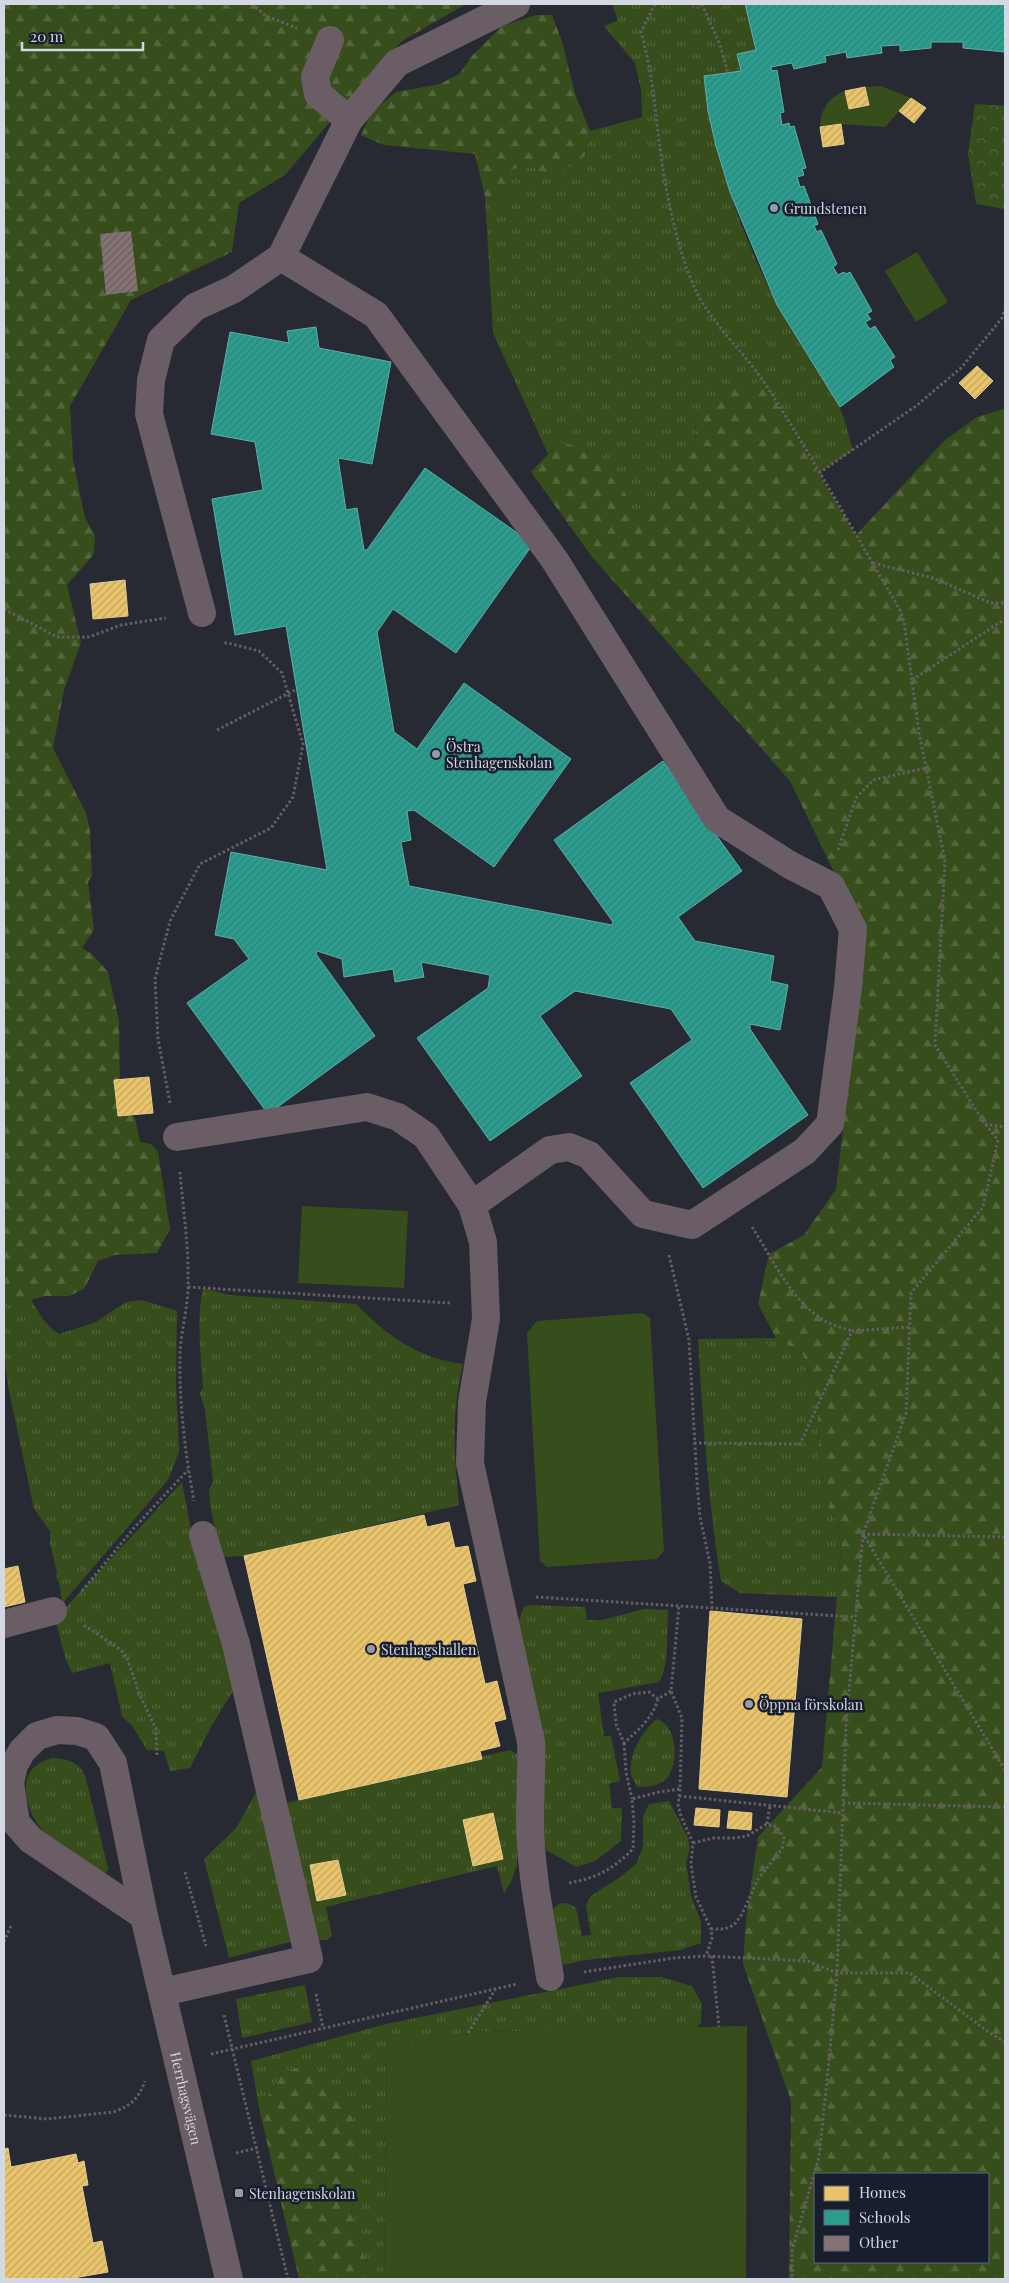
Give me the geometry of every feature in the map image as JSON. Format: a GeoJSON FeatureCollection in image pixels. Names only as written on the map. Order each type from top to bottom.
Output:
{"type":"FeatureCollection","features":[{"type":"Feature","properties":{"kind":"street"},"geometry":{"type":"LineString","coordinates":[[202,613],[149,414],[151,380],[161,340],[195,307],[234,289],[282,257],[349,120],[397,63],[516,4]]}},
{"type":"Feature","properties":{"kind":"street"},"geometry":{"type":"LineString","coordinates":[[330,40],[316,77],[318,94],[349,120]]}},
{"type":"Feature","properties":{"kind":"street"},"geometry":{"type":"LineString","coordinates":[[282,257],[376,315],[554,558],[718,819],[790,865],[831,886],[853,930],[848,988],[830,1124],[805,1151],[692,1224],[643,1214],[589,1155],[569,1147],[550,1150],[472,1205]]}},
{"type":"Feature","properties":{"kind":"street"},"geometry":{"type":"LineString","coordinates":[[177,1137],[367,1107],[398,1117],[426,1136],[472,1205],[483,1242],[486,1319],[472,1402],[470,1462],[531,1742],[530,1820],[537,1889],[550,1977]]}},
{"type":"Feature","properties":{"kind":"street"},"geometry":{"type":"LineString","coordinates":[[163,1992],[309,1959],[238,1653],[203,1535]]}},
{"type":"Feature","properties":{"kind":"street"},"geometry":{"type":"LineString","coordinates":[[4,1624],[53,1611]]}},
{"type":"Feature","properties":{"kind":"street","name":"Herrhagsvägen"},"geometry":{"type":"LineString","coordinates":[[144,1916],[10,1827],[10,1783],[14,1764],[13,1745],[58,1730],[77,1730],[96,1737],[113,1763],[144,1916],[229,2279]]}},
{"type":"Feature","properties":{"kind":"path"},"geometry":{"type":"LineString","coordinates":[[702,4],[720,45],[728,73]]}},
{"type":"Feature","properties":{"kind":"path"},"geometry":{"type":"LineString","coordinates":[[819,473],[916,406],[961,368],[1002,318],[1005,309]]}},
{"type":"Feature","properties":{"kind":"path"},"geometry":{"type":"LineString","coordinates":[[872,563],[933,578],[991,603],[1005,603]]}},
{"type":"Feature","properties":{"kind":"path"},"geometry":{"type":"LineString","coordinates":[[4,609],[56,637],[89,636],[121,625],[202,613],[208,644],[228,643],[259,652],[282,673],[303,744],[293,797],[272,828],[200,864],[170,921],[154,979],[158,1039],[177,1137],[188,1263],[188,1287],[180,1352],[183,1426],[188,1470],[197,1518],[203,1535]]}},
{"type":"Feature","properties":{"kind":"path"},"geometry":{"type":"LineString","coordinates":[[912,680],[1005,619]]}},
{"type":"Feature","properties":{"kind":"path"},"geometry":{"type":"LineString","coordinates":[[217,730],[297,689]]}},
{"type":"Feature","properties":{"kind":"path"},"geometry":{"type":"LineString","coordinates":[[831,886],[841,837],[856,798],[873,780],[926,768]]}},
{"type":"Feature","properties":{"kind":"path"},"geometry":{"type":"LineString","coordinates":[[985,1124],[1005,1127]]}},
{"type":"Feature","properties":{"kind":"path"},"geometry":{"type":"LineString","coordinates":[[734,1198],[789,1285],[823,1319],[852,1331],[910,1327]]}},
{"type":"Feature","properties":{"kind":"path"},"geometry":{"type":"LineString","coordinates":[[667,1220],[670,1259],[689,1340],[700,1517],[710,1563],[712,1608]]}},
{"type":"Feature","properties":{"kind":"path"},"geometry":{"type":"LineString","coordinates":[[188,1287],[486,1305]]}},
{"type":"Feature","properties":{"kind":"path"},"geometry":{"type":"LineString","coordinates":[[694,1443],[800,1444],[852,1331]]}},
{"type":"Feature","properties":{"kind":"path"},"geometry":{"type":"LineString","coordinates":[[53,1611],[73,1600],[134,1528],[188,1470]]}},
{"type":"Feature","properties":{"kind":"path"},"geometry":{"type":"LineString","coordinates":[[1005,1536],[863,1534],[1005,1770]]}},
{"type":"Feature","properties":{"kind":"path"},"geometry":{"type":"LineString","coordinates":[[498,1594],[855,1617]]}},
{"type":"Feature","properties":{"kind":"path"},"geometry":{"type":"LineString","coordinates":[[679,1606],[671,1691],[682,1718],[679,1796],[681,1816],[693,1844],[691,1864],[696,1897],[711,1929],[712,1938],[706,1956]]}},
{"type":"Feature","properties":{"kind":"path"},"geometry":{"type":"LineString","coordinates":[[53,1611],[92,1628],[121,1650],[128,1658],[139,1693],[156,1730],[157,1756]]}},
{"type":"Feature","properties":{"kind":"path"},"geometry":{"type":"LineString","coordinates":[[624,1743],[655,1710],[658,1699],[671,1691]]}},
{"type":"Feature","properties":{"kind":"path"},"geometry":{"type":"LineString","coordinates":[[537,1889],[590,1879],[611,1868],[632,1849],[634,1823],[632,1800],[626,1772],[624,1743],[616,1724],[614,1702],[632,1694],[650,1692],[658,1699]]}},
{"type":"Feature","properties":{"kind":"path"},"geometry":{"type":"LineString","coordinates":[[632,1800],[659,1792],[680,1789]]}},
{"type":"Feature","properties":{"kind":"path"},"geometry":{"type":"LineString","coordinates":[[679,1796],[843,1813]]}},
{"type":"Feature","properties":{"kind":"path"},"geometry":{"type":"LineString","coordinates":[[843,1803],[1005,1807]]}},
{"type":"Feature","properties":{"kind":"path"},"geometry":{"type":"LineString","coordinates":[[767,1824],[770,1805]]}},
{"type":"Feature","properties":{"kind":"path"},"geometry":{"type":"LineString","coordinates":[[693,1844],[713,1838],[747,1836],[767,1824],[777,1827],[784,1838],[782,1850],[758,1878],[742,1914],[734,1925],[725,1929],[711,1929]]}},
{"type":"Feature","properties":{"kind":"path"},"geometry":{"type":"LineString","coordinates":[[4,1942],[11,1926]]}},
{"type":"Feature","properties":{"kind":"path"},"geometry":{"type":"LineString","coordinates":[[712,1956],[719,2027]]}},
{"type":"Feature","properties":{"kind":"path"},"geometry":{"type":"LineString","coordinates":[[837,1974],[910,1973],[990,2033],[1005,2042]]}},
{"type":"Feature","properties":{"kind":"path"},"geometry":{"type":"LineString","coordinates":[[468,2033],[495,1989]]}},
{"type":"Feature","properties":{"kind":"path"},"geometry":{"type":"LineString","coordinates":[[4,2115],[60,2118],[120,2110],[135,2101],[143,2089],[150,2068],[232,2049],[288,2279],[283,2279]]}},
{"type":"Feature","properties":{"kind":"path"},"geometry":{"type":"LineString","coordinates":[[230,2155],[257,2148]]}},
{"type":"Feature","properties":{"kind":"green space"},"geometry":{"type":"Polygon","coordinates":[[[4,4],[466,4],[402,41],[344,105],[285,175],[239,203],[232,252],[131,300],[70,406],[73,460],[85,518],[95,535],[94,554],[67,585],[81,643],[64,690],[53,748],[86,813],[90,830],[92,876],[88,882],[94,930],[82,948],[92,954],[108,972],[119,1021],[120,1098],[135,1118],[140,1142],[151,1144],[158,1152],[170,1229],[157,1253],[115,1255],[98,1261],[84,1289],[69,1296],[45,1296],[27,1301],[4,1295],[4,4]]]}},
{"type":"Feature","properties":{"kind":"green space"},"geometry":{"type":"Polygon","coordinates":[[[612,4],[745,4],[756,50],[737,54],[741,71],[704,76],[722,165],[752,251],[778,306],[832,394],[845,422],[853,450],[819,473],[763,381],[695,418],[696,445],[687,452],[663,460],[655,476],[660,501],[640,514],[633,514],[631,503],[560,442],[548,454],[493,333],[485,197],[495,200],[511,169],[534,166],[540,173],[585,156],[590,131],[642,117],[641,90],[635,63],[604,26],[618,20],[612,4]]]}},
{"type":"Feature","properties":{"kind":"green space"},"geometry":{"type":"Polygon","coordinates":[[[536,15],[552,15],[562,41],[575,94],[590,131],[585,156],[552,178],[540,173],[534,166],[512,169],[506,198],[495,200],[485,197],[475,154],[384,145],[361,135],[372,112],[396,92],[440,84],[459,74],[472,56],[502,26],[536,15]]]}},
{"type":"Feature","properties":{"kind":"green space"},"geometry":{"type":"Polygon","coordinates":[[[881,86],[911,98],[885,127],[841,124],[820,127],[826,105],[834,97],[845,91],[849,109],[869,105],[865,87],[881,86]]]}},
{"type":"Feature","properties":{"kind":"green space"},"geometry":{"type":"Polygon","coordinates":[[[975,104],[1005,106],[1005,209],[976,204],[968,154],[975,104]]]}},
{"type":"Feature","properties":{"kind":"green space"},"geometry":{"type":"Polygon","coordinates":[[[917,252],[948,302],[916,322],[885,271],[917,252]]]}},
{"type":"Feature","properties":{"kind":"green space"},"geometry":{"type":"Polygon","coordinates":[[[763,381],[856,535],[945,440],[977,417],[1004,409],[1005,405],[1005,2279],[789,2279],[791,2101],[743,1964],[746,1919],[758,1837],[822,1767],[841,1549],[838,1524],[826,1503],[819,1453],[817,1400],[803,1355],[776,1338],[758,1304],[769,1254],[804,1235],[836,1189],[865,936],[790,781],[592,557],[531,472],[560,442],[586,448],[624,492],[631,503],[633,514],[640,514],[660,501],[655,476],[663,460],[687,452],[696,445],[695,418],[726,391],[763,381]]]}},
{"type":"Feature","properties":{"kind":"green space"},"geometry":{"type":"Polygon","coordinates":[[[302,1206],[408,1211],[404,1288],[298,1283],[302,1206]]]}},
{"type":"Feature","properties":{"kind":"green space"},"geometry":{"type":"Polygon","coordinates":[[[203,1288],[229,1295],[356,1304],[379,1326],[404,1344],[432,1357],[463,1364],[455,1418],[459,1505],[244,1556],[221,1557],[210,1505],[209,1491],[213,1481],[205,1410],[200,1393],[203,1388],[199,1325],[203,1288]]]}},
{"type":"Feature","properties":{"kind":"green space"},"geometry":{"type":"Polygon","coordinates":[[[4,1295],[27,1301],[31,1299],[46,1323],[59,1334],[94,1323],[126,1302],[142,1300],[177,1311],[176,1384],[179,1452],[168,1480],[62,1604],[60,1586],[56,1577],[57,1573],[50,1543],[50,1531],[34,1509],[8,1386],[4,1353],[4,1295]]]}},
{"type":"Feature","properties":{"kind":"green space"},"geometry":{"type":"Polygon","coordinates":[[[643,1313],[650,1318],[664,1551],[657,1559],[547,1567],[540,1561],[527,1333],[537,1321],[643,1313]]]}},
{"type":"Feature","properties":{"kind":"green space"},"geometry":{"type":"Polygon","coordinates":[[[776,1338],[803,1355],[817,1400],[819,1453],[826,1503],[838,1524],[841,1549],[837,1597],[740,1593],[721,1581],[709,1491],[698,1339],[776,1338]]]}},
{"type":"Feature","properties":{"kind":"green space"},"geometry":{"type":"Polygon","coordinates":[[[182,1482],[197,1562],[235,1688],[212,1725],[190,1768],[170,1771],[164,1751],[147,1750],[133,1727],[122,1716],[110,1663],[72,1673],[66,1660],[55,1619],[182,1482]]]}},
{"type":"Feature","properties":{"kind":"green space"},"geometry":{"type":"Polygon","coordinates":[[[530,1605],[585,1607],[587,1620],[602,1620],[644,1609],[668,1610],[666,1658],[659,1682],[598,1693],[604,1736],[611,1736],[620,1781],[609,1784],[612,1808],[622,1808],[621,1841],[595,1861],[576,1867],[546,1850],[540,1803],[545,1784],[540,1730],[516,1627],[524,1607],[530,1605]]]}},
{"type":"Feature","properties":{"kind":"green space"},"geometry":{"type":"Polygon","coordinates":[[[657,1719],[664,1723],[673,1737],[675,1755],[671,1771],[661,1783],[637,1787],[631,1774],[632,1757],[642,1736],[657,1719]]]}},
{"type":"Feature","properties":{"kind":"green space"},"geometry":{"type":"Polygon","coordinates":[[[510,1750],[517,1754],[517,1865],[511,1882],[504,1893],[497,1866],[326,1907],[332,1936],[326,1940],[318,1940],[286,1803],[510,1750]]]}},
{"type":"Feature","properties":{"kind":"green space"},"geometry":{"type":"Polygon","coordinates":[[[52,1758],[72,1762],[85,1775],[108,1868],[106,1873],[103,1874],[53,1841],[34,1819],[26,1790],[27,1778],[36,1765],[52,1758]]]}},
{"type":"Feature","properties":{"kind":"green space"},"geometry":{"type":"Polygon","coordinates":[[[258,1789],[297,1940],[229,1958],[204,1859],[236,1828],[258,1789]]]}},
{"type":"Feature","properties":{"kind":"green space"},"geometry":{"type":"Polygon","coordinates":[[[669,1801],[688,1838],[690,1848],[686,1863],[691,1896],[701,1922],[701,1943],[680,1950],[586,1960],[563,1965],[550,1915],[552,1911],[558,1905],[564,1903],[572,1905],[576,1908],[582,1936],[591,1935],[586,1905],[590,1897],[619,1878],[637,1863],[643,1847],[643,1816],[649,1804],[669,1801]]]}},
{"type":"Feature","properties":{"kind":"green space"},"geometry":{"type":"Polygon","coordinates":[[[619,1977],[661,1977],[692,1986],[702,2004],[701,2023],[696,2028],[474,2032],[387,2047],[384,2279],[365,2279],[366,2262],[351,2213],[355,2184],[358,2127],[284,2072],[259,2108],[251,2061],[386,2024],[619,1977]]]}},
{"type":"Feature","properties":{"kind":"green space"},"geometry":{"type":"Polygon","coordinates":[[[305,1985],[312,2022],[242,2038],[236,1999],[305,1985]]]}},
{"type":"Feature","properties":{"kind":"green space"},"geometry":{"type":"Polygon","coordinates":[[[747,2026],[746,2279],[384,2279],[387,2047],[474,2032],[747,2026]]]}},
{"type":"Feature","properties":{"kind":"green space"},"geometry":{"type":"Polygon","coordinates":[[[300,2067],[320,2070],[358,2127],[355,2184],[351,2213],[366,2262],[365,2279],[299,2279],[259,2108],[284,2072],[300,2067]]]}},
{"type":"Feature","properties":{"kind":"building: Homes"},"geometry":{"type":"Polygon","coordinates":[[[865,87],[869,105],[849,109],[845,91],[865,87]]]}},
{"type":"Feature","properties":{"kind":"building: Homes"},"geometry":{"type":"Polygon","coordinates":[[[911,98],[926,108],[914,123],[899,111],[911,98]]]}},
{"type":"Feature","properties":{"kind":"building: Homes"},"geometry":{"type":"Polygon","coordinates":[[[841,124],[844,144],[823,147],[820,127],[841,124]]]}},
{"type":"Feature","properties":{"kind":"building: Homes"},"geometry":{"type":"Polygon","coordinates":[[[977,366],[993,381],[975,399],[959,383],[977,366]]]}},
{"type":"Feature","properties":{"kind":"building: Homes"},"geometry":{"type":"Polygon","coordinates":[[[125,580],[128,616],[93,619],[90,584],[125,580]]]}},
{"type":"Feature","properties":{"kind":"building: Homes"},"geometry":{"type":"Polygon","coordinates":[[[149,1077],[153,1113],[118,1116],[114,1080],[149,1077]]]}},
{"type":"Feature","properties":{"kind":"building: Homes","name":"Stenhagshallen"},"geometry":{"type":"Polygon","coordinates":[[[424,1515],[427,1527],[449,1522],[455,1548],[468,1546],[476,1581],[463,1584],[485,1684],[497,1681],[506,1719],[494,1722],[500,1746],[480,1751],[482,1759],[299,1800],[244,1556],[424,1515]]]}},
{"type":"Feature","properties":{"kind":"building: Homes"},"geometry":{"type":"Polygon","coordinates":[[[18,1566],[25,1602],[4,1607],[4,1569],[18,1566]]]}},
{"type":"Feature","properties":{"kind":"building: Homes","name":"Öppna förskolan"},"geometry":{"type":"Polygon","coordinates":[[[710,1611],[802,1619],[787,1797],[699,1789],[710,1611]]]}},
{"type":"Feature","properties":{"kind":"building: Homes"},"geometry":{"type":"Polygon","coordinates":[[[696,1808],[720,1810],[719,1827],[694,1825],[696,1808]]]}},
{"type":"Feature","properties":{"kind":"building: Homes"},"geometry":{"type":"Polygon","coordinates":[[[729,1811],[752,1813],[751,1830],[727,1828],[729,1811]]]}},
{"type":"Feature","properties":{"kind":"building: Homes"},"geometry":{"type":"Polygon","coordinates":[[[493,1813],[503,1859],[473,1866],[463,1820],[493,1813]]]}},
{"type":"Feature","properties":{"kind":"building: Homes"},"geometry":{"type":"Polygon","coordinates":[[[338,1860],[346,1895],[317,1901],[310,1865],[338,1860]]]}},
{"type":"Feature","properties":{"kind":"building: Homes"},"geometry":{"type":"Polygon","coordinates":[[[8,2148],[11,2167],[76,2154],[78,2163],[84,2161],[88,2185],[82,2186],[93,2243],[102,2241],[108,2272],[68,2279],[4,2279],[4,2149],[8,2148]]]}},
{"type":"Feature","properties":{"kind":"building: Schools","name":"Grundstenen"},"geometry":{"type":"Polygon","coordinates":[[[745,4],[1005,4],[1005,52],[963,48],[963,42],[931,42],[931,48],[900,51],[900,45],[881,46],[882,53],[847,58],[846,52],[825,56],[826,62],[794,69],[792,63],[771,67],[772,71],[777,70],[784,112],[780,113],[782,125],[789,123],[790,127],[794,126],[806,168],[802,169],[804,175],[797,177],[800,187],[804,186],[818,224],[814,226],[817,232],[821,230],[837,264],[833,267],[838,275],[850,272],[872,311],[867,314],[871,319],[865,322],[870,329],[875,326],[895,357],[890,360],[894,367],[840,407],[777,305],[730,192],[716,146],[708,111],[704,76],[741,71],[737,54],[756,50],[745,4]]]}},
{"type":"Feature","properties":{"kind":"building: Schools","name":"Östra Stenhagenskolan"},"geometry":{"type":"Polygon","coordinates":[[[316,327],[319,348],[391,362],[372,464],[338,458],[346,510],[357,508],[364,550],[367,550],[425,468],[533,544],[456,653],[393,609],[377,632],[394,732],[417,749],[464,683],[571,759],[494,867],[414,810],[407,811],[411,840],[401,842],[409,886],[612,925],[613,922],[554,840],[663,761],[742,871],[678,917],[695,941],[774,956],[770,981],[788,985],[780,1030],[750,1024],[750,1029],[808,1115],[703,1188],[630,1083],[692,1040],[671,1009],[575,991],[540,1016],[582,1076],[490,1141],[417,1038],[488,988],[490,975],[421,962],[424,977],[395,982],[393,969],[344,977],[342,959],[317,951],[316,954],[375,1036],[268,1114],[187,1003],[249,959],[234,939],[215,935],[231,852],[327,870],[286,626],[235,635],[212,499],[263,490],[255,442],[211,434],[230,332],[289,343],[287,331],[316,327]]]}},
{"type":"Feature","properties":{"kind":"building: Other"},"geometry":{"type":"Polygon","coordinates":[[[131,231],[138,291],[106,295],[100,234],[131,231]]]}},
{"type":"Feature","properties":{"kind":"place","name":"Grundstenen"},"geometry":{"type":"Point","coordinates":[774,208]}},
{"type":"Feature","properties":{"kind":"place","name":"Östra Stenhagenskolan"},"geometry":{"type":"Point","coordinates":[436,754]}},
{"type":"Feature","properties":{"kind":"place","name":"Stenhagshallen"},"geometry":{"type":"Point","coordinates":[371,1649]}},
{"type":"Feature","properties":{"kind":"place","name":"Öppna förskolan"},"geometry":{"type":"Point","coordinates":[749,1704]}},
{"type":"Feature","properties":{"kind":"place","name":"Stenhagenskolan"},"geometry":{"type":"Point","coordinates":[239,2193]}}]}
